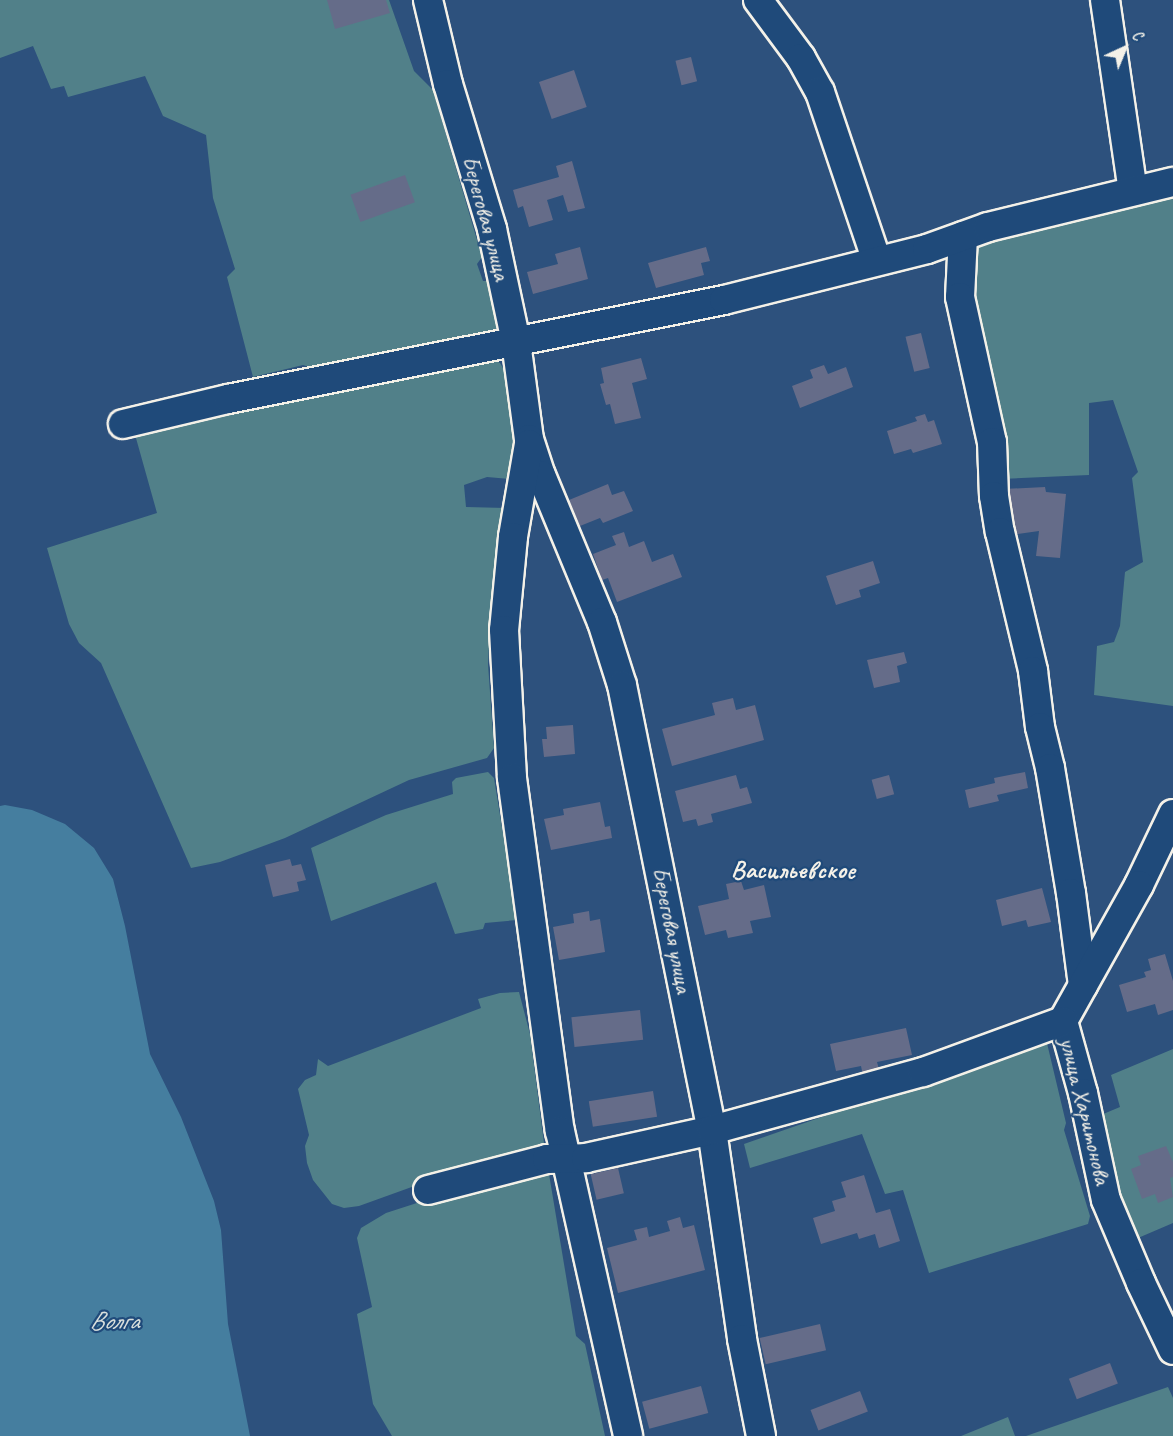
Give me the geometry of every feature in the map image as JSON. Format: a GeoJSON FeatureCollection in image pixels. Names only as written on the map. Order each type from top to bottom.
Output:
{"type":"FeatureCollection","features":[{"type":"Feature","properties":{"kind":"street","name":"Береговая улица"},"geometry":{"type":"LineString","coordinates":[[428,0],[448,84],[492,229],[516,342],[529,439],[541,475],[602,622],[622,685],[712,1130],[742,1339],[761,1436]]}},
{"type":"Feature","properties":{"kind":"street"},"geometry":{"type":"LineString","coordinates":[[758,0],[801,58],[820,92],[877,261]]}},
{"type":"Feature","properties":{"kind":"street"},"geometry":{"type":"LineString","coordinates":[[1105,0],[1133,191]]}},
{"type":"Feature","properties":{"kind":"street"},"geometry":{"type":"LineString","coordinates":[[123,424],[228,399],[724,300],[1173,182]]}},
{"type":"Feature","properties":{"kind":"street"},"geometry":{"type":"LineString","coordinates":[[963,236],[960,297],[966,334],[992,442],[994,496],[1000,532],[1033,671],[1040,728],[1050,768],[1071,893],[1083,985]]}},
{"type":"Feature","properties":{"kind":"street","name":"Береговая улица"},"geometry":{"type":"LineString","coordinates":[[529,439],[513,537],[504,630],[504,673],[513,790],[560,1131],[628,1436]]}},
{"type":"Feature","properties":{"kind":"street","name":"улица Харитонова"},"geometry":{"type":"LineString","coordinates":[[1173,814],[1139,885],[1063,1021],[1083,1093],[1106,1200],[1141,1283],[1173,1350]]}},
{"type":"Feature","properties":{"kind":"street"},"geometry":{"type":"LineString","coordinates":[[428,1190],[547,1158],[586,1158],[712,1130],[923,1072],[1063,1021]]}},
{"type":"Feature","properties":{"kind":"green space"},"geometry":{"type":"Polygon","coordinates":[[[0,0],[389,0],[414,71],[433,90],[482,257],[477,264],[483,281],[489,281],[497,311],[496,333],[315,369],[303,365],[253,377],[227,277],[235,269],[213,198],[206,135],[163,116],[145,76],[68,97],[64,86],[51,89],[33,46],[0,58],[0,0]]]}},
{"type":"Feature","properties":{"kind":"green space"},"geometry":{"type":"Polygon","coordinates":[[[1173,191],[1173,706],[1094,695],[1097,646],[1114,642],[1120,626],[1125,572],[1143,562],[1132,478],[1138,472],[1113,400],[1089,403],[1089,475],[1001,479],[972,323],[974,247],[983,237],[1173,191]]]}},
{"type":"Feature","properties":{"kind":"green space"},"geometry":{"type":"Polygon","coordinates":[[[490,358],[500,363],[506,373],[517,470],[511,479],[487,477],[464,485],[466,507],[506,508],[490,628],[488,664],[494,748],[487,758],[409,780],[285,838],[220,862],[191,868],[101,663],[79,643],[69,624],[47,548],[157,513],[134,431],[490,358]]]}},
{"type":"Feature","properties":{"kind":"green space"},"geometry":{"type":"Polygon","coordinates":[[[488,772],[494,778],[517,920],[485,923],[483,929],[455,934],[436,882],[331,921],[311,848],[386,815],[453,794],[452,782],[456,778],[488,772]]]}},
{"type":"Feature","properties":{"kind":"green space"},"geometry":{"type":"Polygon","coordinates":[[[519,992],[530,1034],[545,1151],[445,1175],[359,1206],[344,1208],[332,1204],[313,1180],[307,1163],[305,1146],[309,1135],[298,1089],[305,1080],[316,1075],[318,1059],[328,1066],[481,1008],[478,999],[500,993],[519,992]]]}},
{"type":"Feature","properties":{"kind":"green space"},"geometry":{"type":"Polygon","coordinates":[[[1046,1039],[1066,1123],[1064,1130],[1090,1216],[1088,1224],[929,1273],[903,1190],[885,1194],[862,1134],[750,1168],[744,1144],[1046,1039]]]}},
{"type":"Feature","properties":{"kind":"green space"},"geometry":{"type":"Polygon","coordinates":[[[1173,1049],[1173,1223],[1131,1241],[1096,1117],[1120,1107],[1111,1075],[1173,1049]]]}},
{"type":"Feature","properties":{"kind":"green space"},"geometry":{"type":"Polygon","coordinates":[[[548,1168],[576,1336],[585,1344],[605,1436],[392,1436],[373,1404],[357,1314],[372,1307],[357,1238],[361,1228],[386,1213],[420,1202],[548,1168]]]}},
{"type":"Feature","properties":{"kind":"green space"},"geometry":{"type":"Polygon","coordinates":[[[1168,1387],[1173,1398],[1173,1436],[1026,1436],[1168,1387]]]}},
{"type":"Feature","properties":{"kind":"green space"},"geometry":{"type":"Polygon","coordinates":[[[1008,1417],[1015,1436],[961,1436],[1008,1417]]]}},
{"type":"Feature","properties":{"kind":"water","name":"Волга"},"geometry":{"type":"Polygon","coordinates":[[[0,806],[32,810],[65,824],[94,848],[113,879],[125,926],[150,1054],[181,1117],[214,1201],[221,1230],[228,1324],[250,1436],[0,1436],[0,806]]]}},
{"type":"Feature","properties":{"kind":"building"},"geometry":{"type":"Polygon","coordinates":[[[327,0],[386,0],[390,13],[335,29],[327,0]]]}},
{"type":"Feature","properties":{"kind":"building"},"geometry":{"type":"Polygon","coordinates":[[[691,57],[697,81],[682,85],[675,61],[691,57]]]}},
{"type":"Feature","properties":{"kind":"building"},"geometry":{"type":"Polygon","coordinates":[[[574,70],[587,107],[552,119],[539,82],[574,70]]]}},
{"type":"Feature","properties":{"kind":"building"},"geometry":{"type":"Polygon","coordinates":[[[572,161],[585,208],[568,212],[563,195],[547,200],[553,220],[529,227],[523,206],[518,208],[513,190],[559,177],[556,166],[572,161]]]}},
{"type":"Feature","properties":{"kind":"building"},"geometry":{"type":"Polygon","coordinates":[[[405,175],[415,202],[360,222],[350,195],[405,175]]]}},
{"type":"Feature","properties":{"kind":"building"},"geometry":{"type":"Polygon","coordinates":[[[580,247],[588,279],[533,294],[527,272],[558,264],[555,254],[580,247]]]}},
{"type":"Feature","properties":{"kind":"building"},"geometry":{"type":"Polygon","coordinates":[[[706,247],[710,261],[701,263],[704,275],[656,288],[648,263],[706,247]]]}},
{"type":"Feature","properties":{"kind":"building"},"geometry":{"type":"Polygon","coordinates":[[[921,333],[930,368],[914,372],[905,337],[921,333]]]}},
{"type":"Feature","properties":{"kind":"building"},"geometry":{"type":"Polygon","coordinates":[[[641,358],[647,379],[632,383],[641,418],[615,424],[610,404],[606,405],[600,384],[604,383],[601,368],[641,358]]]}},
{"type":"Feature","properties":{"kind":"building"},"geometry":{"type":"Polygon","coordinates":[[[824,365],[828,374],[846,367],[853,387],[800,408],[792,386],[813,378],[810,370],[824,365]]]}},
{"type":"Feature","properties":{"kind":"building"},"geometry":{"type":"Polygon","coordinates":[[[925,414],[928,422],[934,420],[942,444],[913,453],[911,449],[894,454],[887,431],[917,421],[915,417],[925,414]]]}},
{"type":"Feature","properties":{"kind":"building"},"geometry":{"type":"Polygon","coordinates":[[[608,484],[612,495],[624,491],[633,511],[603,523],[600,518],[580,526],[569,500],[608,484]]]}},
{"type":"Feature","properties":{"kind":"building"},"geometry":{"type":"Polygon","coordinates":[[[1045,487],[1046,492],[1066,494],[1060,558],[1036,556],[1039,531],[1010,535],[1003,489],[1045,487]]]}},
{"type":"Feature","properties":{"kind":"building"},"geometry":{"type":"Polygon","coordinates":[[[624,532],[629,547],[644,541],[652,562],[673,554],[682,577],[617,602],[608,578],[602,580],[593,554],[616,545],[612,536],[624,532]]]}},
{"type":"Feature","properties":{"kind":"building"},"geometry":{"type":"Polygon","coordinates":[[[873,561],[880,583],[859,590],[861,597],[836,605],[826,576],[873,561]]]}},
{"type":"Feature","properties":{"kind":"building"},"geometry":{"type":"Polygon","coordinates":[[[904,652],[907,663],[897,666],[900,682],[874,688],[867,660],[904,652]]]}},
{"type":"Feature","properties":{"kind":"building"},"geometry":{"type":"Polygon","coordinates":[[[733,698],[736,710],[755,705],[764,740],[672,766],[662,729],[715,715],[712,703],[733,698]]]}},
{"type":"Feature","properties":{"kind":"building"},"geometry":{"type":"Polygon","coordinates":[[[573,725],[575,754],[544,757],[542,739],[547,739],[546,727],[573,725]]]}},
{"type":"Feature","properties":{"kind":"building"},"geometry":{"type":"Polygon","coordinates":[[[1025,772],[1028,788],[997,795],[999,801],[969,808],[965,790],[995,783],[994,778],[1025,772]]]}},
{"type":"Feature","properties":{"kind":"building"},"geometry":{"type":"Polygon","coordinates":[[[736,775],[740,789],[747,787],[752,803],[711,814],[713,822],[698,826],[696,819],[683,822],[675,791],[736,775]]]}},
{"type":"Feature","properties":{"kind":"building"},"geometry":{"type":"Polygon","coordinates":[[[889,775],[894,794],[877,799],[872,780],[889,775]]]}},
{"type":"Feature","properties":{"kind":"building"},"geometry":{"type":"Polygon","coordinates":[[[600,802],[605,827],[610,826],[612,838],[551,850],[544,819],[564,815],[563,809],[600,802]]]}},
{"type":"Feature","properties":{"kind":"building"},"geometry":{"type":"Polygon","coordinates":[[[290,859],[292,866],[301,864],[306,880],[297,882],[299,891],[273,897],[265,865],[290,859]]]}},
{"type":"Feature","properties":{"kind":"building"},"geometry":{"type":"Polygon","coordinates":[[[741,881],[744,890],[764,885],[771,917],[750,921],[753,933],[728,938],[726,930],[705,935],[698,906],[729,899],[726,884],[741,881]]]}},
{"type":"Feature","properties":{"kind":"building"},"geometry":{"type":"Polygon","coordinates":[[[1042,888],[1051,922],[1028,927],[1026,920],[1002,926],[996,900],[1042,888]]]}},
{"type":"Feature","properties":{"kind":"building"},"geometry":{"type":"Polygon","coordinates":[[[589,911],[590,921],[600,919],[605,952],[559,960],[553,927],[574,923],[573,914],[589,911]]]}},
{"type":"Feature","properties":{"kind":"building"},"geometry":{"type":"Polygon","coordinates":[[[1165,954],[1173,981],[1173,1010],[1158,1015],[1155,1004],[1127,1012],[1119,985],[1146,977],[1144,972],[1151,970],[1148,959],[1165,954]]]}},
{"type":"Feature","properties":{"kind":"building"},"geometry":{"type":"Polygon","coordinates":[[[640,1010],[643,1040],[575,1047],[571,1017],[640,1010]]]}},
{"type":"Feature","properties":{"kind":"building"},"geometry":{"type":"Polygon","coordinates":[[[906,1028],[912,1055],[877,1062],[880,1073],[863,1076],[861,1066],[836,1071],[830,1044],[906,1028]]]}},
{"type":"Feature","properties":{"kind":"building"},"geometry":{"type":"Polygon","coordinates":[[[653,1091],[657,1117],[593,1127],[589,1101],[653,1091]]]}},
{"type":"Feature","properties":{"kind":"building"},"geometry":{"type":"Polygon","coordinates":[[[1166,1146],[1173,1162],[1173,1177],[1170,1178],[1173,1197],[1158,1203],[1155,1194],[1142,1199],[1131,1169],[1141,1165],[1138,1156],[1166,1146]]]}},
{"type":"Feature","properties":{"kind":"building"},"geometry":{"type":"Polygon","coordinates":[[[618,1168],[624,1193],[597,1200],[591,1174],[618,1168]]]}},
{"type":"Feature","properties":{"kind":"building"},"geometry":{"type":"Polygon","coordinates":[[[864,1175],[876,1213],[890,1209],[900,1241],[879,1248],[875,1234],[859,1239],[857,1233],[821,1244],[813,1218],[835,1211],[832,1201],[846,1197],[841,1182],[864,1175]]]}},
{"type":"Feature","properties":{"kind":"building"},"geometry":{"type":"Polygon","coordinates":[[[680,1217],[683,1228],[694,1225],[705,1270],[618,1293],[607,1248],[637,1240],[634,1230],[647,1227],[649,1237],[670,1231],[667,1221],[680,1217]]]}},
{"type":"Feature","properties":{"kind":"building"},"geometry":{"type":"Polygon","coordinates":[[[820,1324],[826,1350],[766,1364],[760,1338],[820,1324]]]}},
{"type":"Feature","properties":{"kind":"building"},"geometry":{"type":"Polygon","coordinates":[[[1110,1363],[1118,1384],[1077,1399],[1069,1379],[1110,1363]]]}},
{"type":"Feature","properties":{"kind":"building"},"geometry":{"type":"Polygon","coordinates":[[[701,1386],[708,1413],[649,1429],[642,1402],[701,1386]]]}},
{"type":"Feature","properties":{"kind":"building"},"geometry":{"type":"Polygon","coordinates":[[[860,1391],[868,1412],[818,1431],[811,1410],[860,1391]]]}},
{"type":"Feature","properties":{"kind":"district","name":"Васильевское"},"geometry":{"type":"Point","coordinates":[793,870]}}]}
